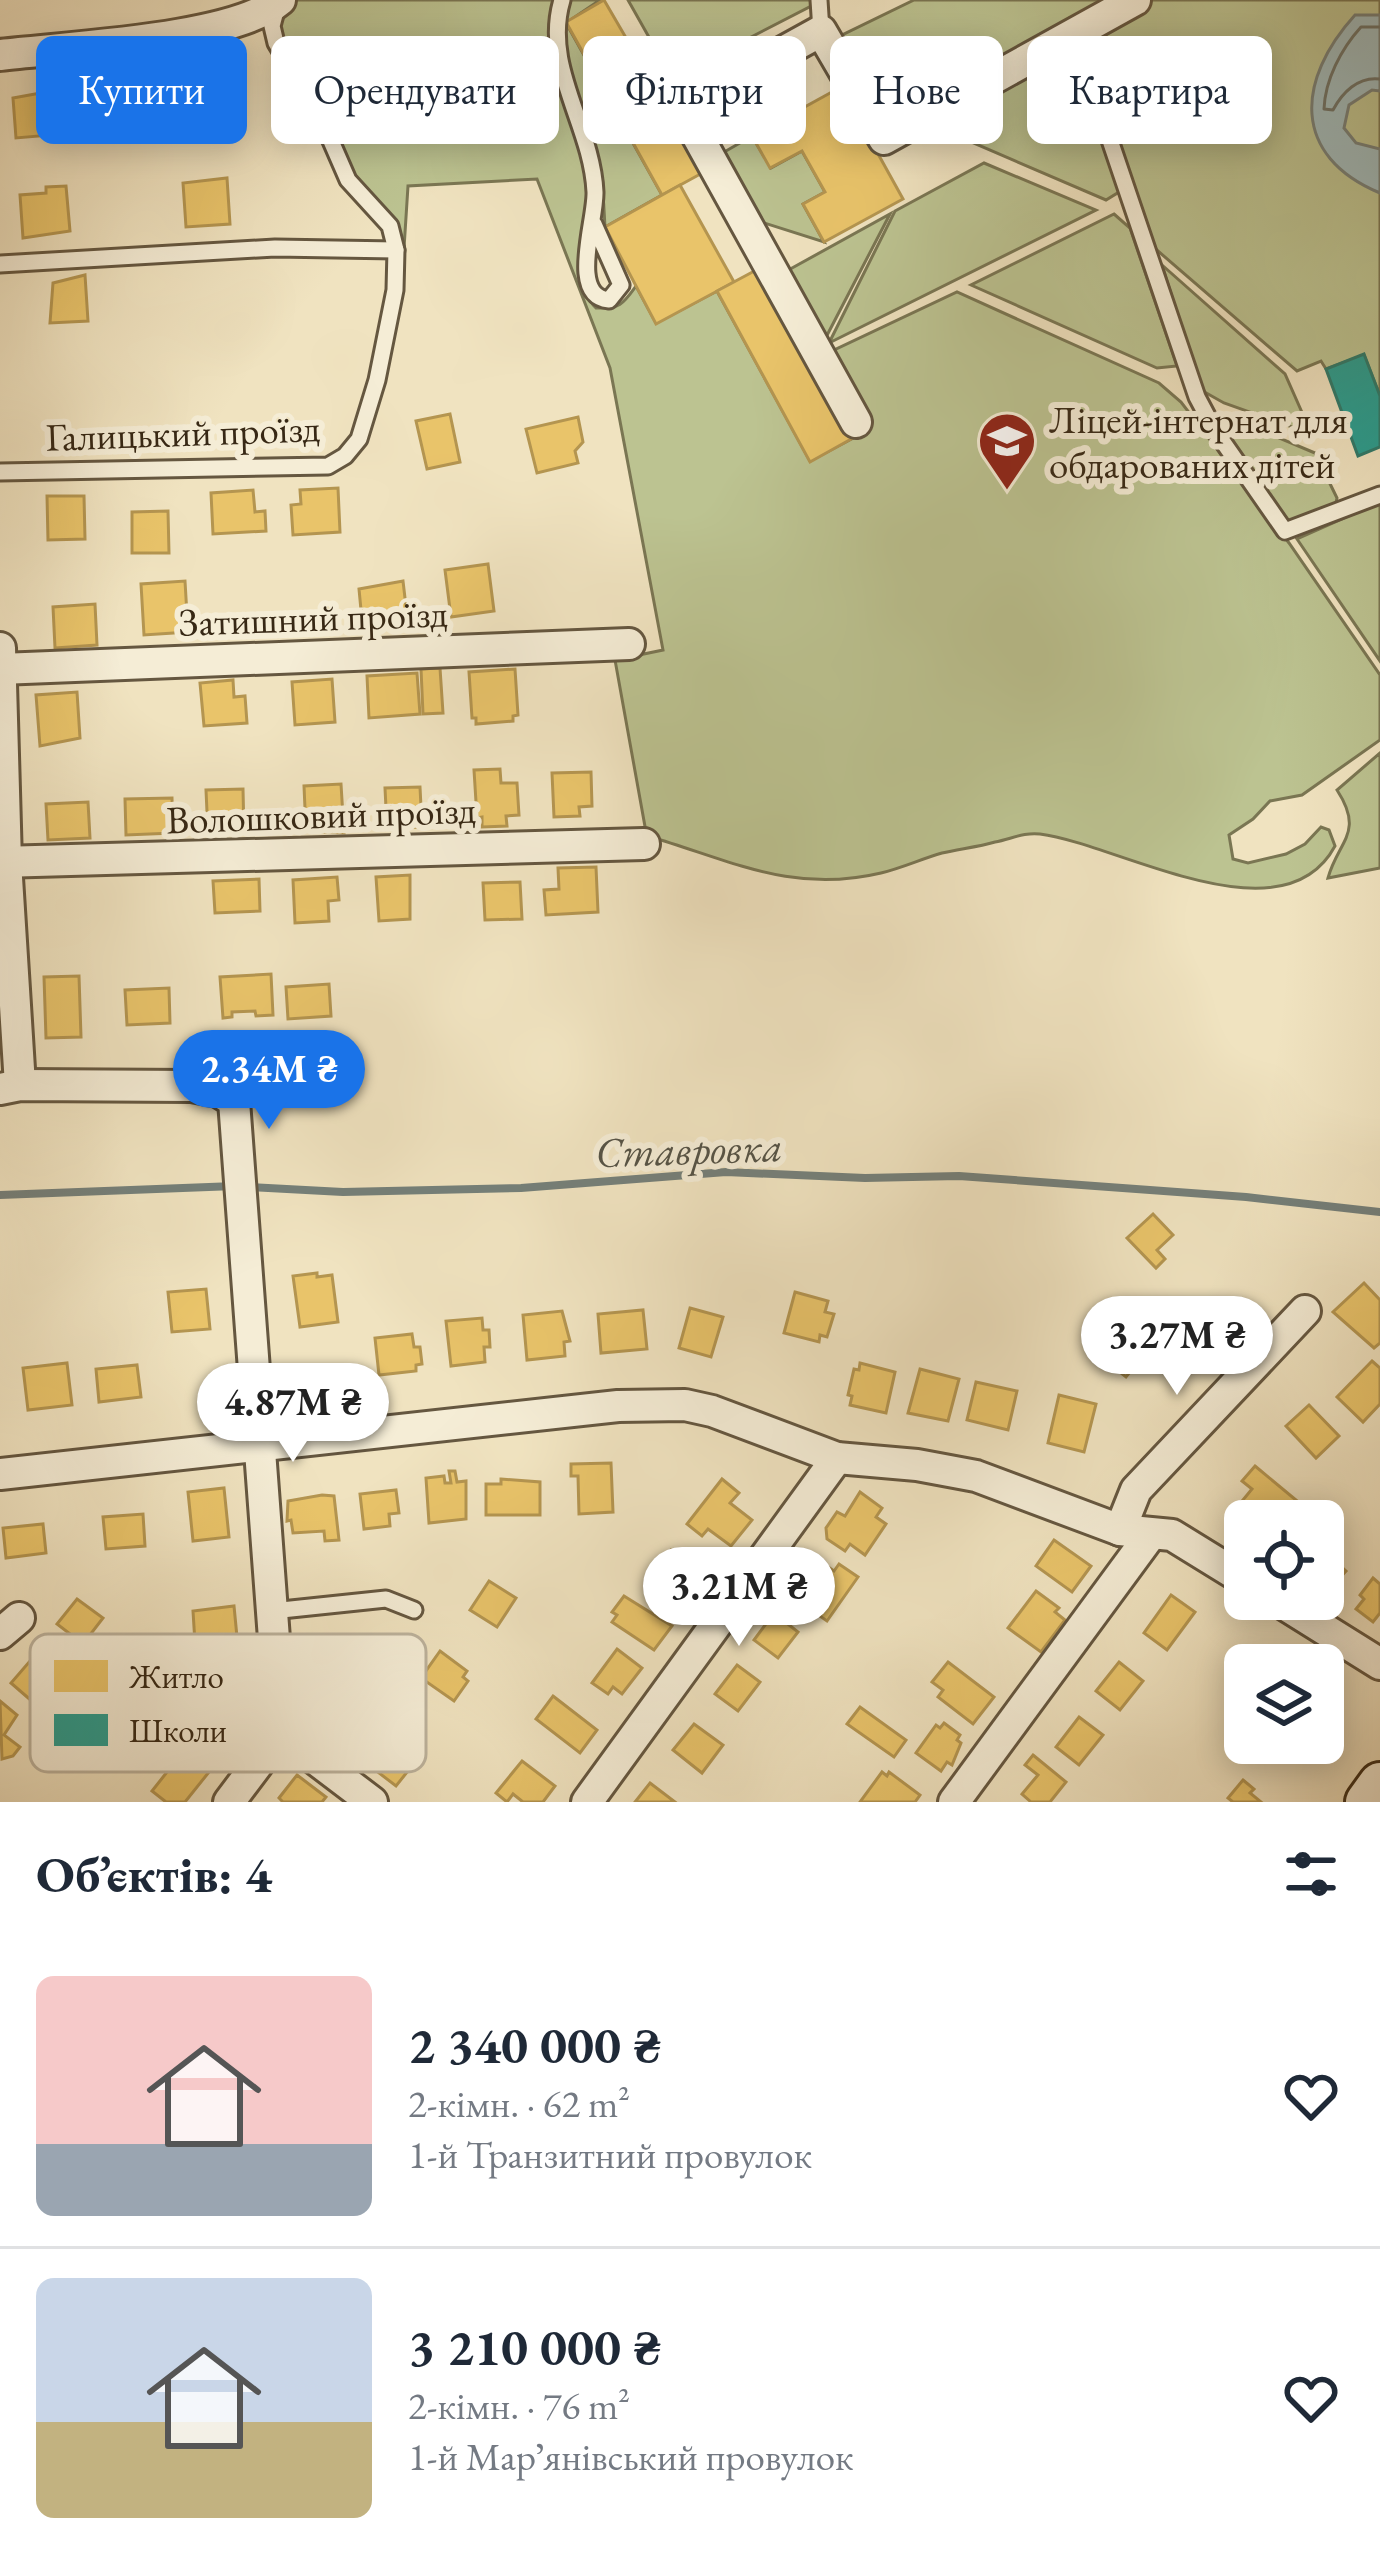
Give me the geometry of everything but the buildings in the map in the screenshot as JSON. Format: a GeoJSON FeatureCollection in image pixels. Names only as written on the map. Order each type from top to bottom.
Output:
{"type":"FeatureCollection","features":[{"type":"Feature","properties":{"kind":"street"},"geometry":{"type":"LineString","coordinates":[[856,422],[682,108],[820,15],[884,139],[1135,0]]}},
{"type":"Feature","properties":{"kind":"street"},"geometry":{"type":"LineString","coordinates":[[0,55],[201,31],[250,20],[278,2]]}},
{"type":"Feature","properties":{"kind":"street","name":"Затишний проїзд"},"geometry":{"type":"LineString","coordinates":[[0,669],[629,644]]}},
{"type":"Feature","properties":{"kind":"street"},"geometry":{"type":"LineString","coordinates":[[0,648],[10,1087],[192,1086],[218,1091],[234,1101],[274,1634]]}},
{"type":"Feature","properties":{"kind":"street","name":"Волошковий проїзд"},"geometry":{"type":"LineString","coordinates":[[3,862],[644,844]]}},
{"type":"Feature","properties":{"kind":"street"},"geometry":{"type":"LineString","coordinates":[[954,1802],[1136,1532],[1136,1490],[1304,1311]]}},
{"type":"Feature","properties":{"kind":"street"},"geometry":{"type":"LineString","coordinates":[[0,1474],[658,1403],[712,1411],[838,1458],[917,1465],[976,1477],[1136,1532],[1172,1534],[1224,1567]]}},
{"type":"Feature","properties":{"kind":"street"},"geometry":{"type":"LineString","coordinates":[[587,1802],[838,1458]]}},
{"type":"Feature","properties":{"kind":"street"},"geometry":{"type":"LineString","coordinates":[[1310,1620],[1380,1664]]}},
{"type":"Feature","properties":{"kind":"street"},"geometry":{"type":"LineString","coordinates":[[229,1802],[251,1772]]}},
{"type":"Feature","properties":{"kind":"street"},"geometry":{"type":"LineString","coordinates":[[333,1772],[372,1802]]}},
{"type":"Feature","properties":{"kind":"street"},"geometry":{"type":"LineString","coordinates":[[1366,1802],[1380,1784]]}},
{"type":"Feature","properties":{"kind":"lane"},"geometry":{"type":"LineString","coordinates":[[562,0],[556,18],[559,64],[589,158],[595,187],[594,224]]}},
{"type":"Feature","properties":{"kind":"lane"},"geometry":{"type":"LineString","coordinates":[[0,264],[275,248],[396,250],[391,226],[348,180],[321,118],[276,43],[272,26],[278,2]]}},
{"type":"Feature","properties":{"kind":"lane"},"geometry":{"type":"LineString","coordinates":[[1074,34],[1184,363],[1214,429],[1285,531],[1380,495]]}},
{"type":"Feature","properties":{"kind":"lane","name":"Галицький проїзд"},"geometry":{"type":"LineString","coordinates":[[0,472],[328,466],[345,456],[359,439],[391,313],[396,250]]}},
{"type":"Feature","properties":{"kind":"lane"},"geometry":{"type":"LineString","coordinates":[[234,1101],[250,1086],[349,1071]]}},
{"type":"Feature","properties":{"kind":"lane"},"geometry":{"type":"LineString","coordinates":[[272,1611],[386,1599],[414,1610]]}},
{"type":"Feature","properties":{"kind":"green space"},"geometry":{"type":"Polygon","coordinates":[[[291,0],[554,0],[551,36],[280,36],[279,22],[291,0]]]}},
{"type":"Feature","properties":{"kind":"green space"},"geometry":{"type":"Polygon","coordinates":[[[569,0],[600,0],[566,23],[583,53],[583,111],[564,54],[563,18],[569,0]]]}},
{"type":"Feature","properties":{"kind":"green space"},"geometry":{"type":"Polygon","coordinates":[[[628,0],[815,0],[753,36],[648,36],[628,0]]]}},
{"type":"Feature","properties":{"kind":"green space"},"geometry":{"type":"Polygon","coordinates":[[[914,0],[1122,0],[1056,36],[1027,36],[1027,52],[1003,65],[1003,36],[840,36],[914,0]]]}},
{"type":"Feature","properties":{"kind":"green space"},"geometry":{"type":"Polygon","coordinates":[[[1147,0],[1380,0],[1380,396],[1364,355],[1326,369],[1321,361],[1297,371],[1151,245],[1119,144],[1272,144],[1272,36],[1088,36],[1147,0]]]}},
{"type":"Feature","properties":{"kind":"green space"},"geometry":{"type":"Polygon","coordinates":[[[1027,74],[1027,144],[1102,144],[1119,192],[1106,200],[976,144],[1003,144],[1003,86],[1027,74]]]}},
{"type":"Feature","properties":{"kind":"green space"},"geometry":{"type":"Polygon","coordinates":[[[559,83],[587,191],[582,268],[588,297],[596,308],[611,308],[636,286],[656,323],[717,291],[810,461],[870,429],[830,352],[957,292],[1159,383],[1181,402],[1289,543],[1380,675],[1380,740],[1302,795],[1270,801],[1229,835],[1233,859],[1248,863],[1286,854],[1305,844],[1321,827],[1329,830],[1335,846],[1311,874],[1278,886],[1239,887],[1197,880],[1040,834],[942,853],[881,873],[819,880],[763,872],[651,837],[646,832],[615,660],[663,650],[610,368],[537,179],[408,186],[403,264],[400,236],[353,180],[335,144],[559,144],[559,83]]]}},
{"type":"Feature","properties":{"kind":"green space"},"geometry":{"type":"Polygon","coordinates":[[[593,144],[634,144],[662,195],[605,227],[593,144]]]}},
{"type":"Feature","properties":{"kind":"green space"},"geometry":{"type":"Polygon","coordinates":[[[738,144],[757,144],[771,168],[802,151],[825,192],[803,204],[824,242],[755,220],[719,155],[738,144]]]}},
{"type":"Feature","properties":{"kind":"green space"},"geometry":{"type":"Polygon","coordinates":[[[984,163],[1096,210],[829,343],[895,211],[984,163]]]}},
{"type":"Feature","properties":{"kind":"green space"},"geometry":{"type":"Polygon","coordinates":[[[890,214],[823,343],[783,273],[890,214]]]}},
{"type":"Feature","properties":{"kind":"green space"},"geometry":{"type":"Polygon","coordinates":[[[1114,214],[1130,228],[1177,366],[1157,368],[971,285],[1114,214]]]}},
{"type":"Feature","properties":{"kind":"green space"},"geometry":{"type":"Polygon","coordinates":[[[1162,265],[1285,374],[1308,426],[1306,432],[1201,390],[1162,265]]]}},
{"type":"Feature","properties":{"kind":"green space"},"geometry":{"type":"Polygon","coordinates":[[[1222,414],[1315,453],[1337,498],[1335,507],[1293,523],[1285,521],[1215,418],[1222,414]]]}},
{"type":"Feature","properties":{"kind":"green space"},"geometry":{"type":"Polygon","coordinates":[[[1380,502],[1380,661],[1297,539],[1380,502]]]}},
{"type":"Feature","properties":{"kind":"green space"},"geometry":{"type":"Polygon","coordinates":[[[1380,753],[1380,868],[1328,878],[1349,827],[1337,790],[1380,753]]]}},
{"type":"Feature","properties":{"kind":"water"},"geometry":{"type":"Polygon","coordinates":[[[1355,15],[1380,15],[1380,91],[1372,90],[1349,105],[1344,128],[1356,143],[1380,149],[1380,193],[1330,159],[1317,138],[1312,114],[1322,65],[1355,15]]]}},
{"type":"Feature","properties":{"kind":"waterway","name":"Ставровка"},"geometry":{"type":"LineString","coordinates":[[250,1187],[343,1192],[521,1188],[726,1172],[865,1178],[959,1176],[1380,1212]]}},
{"type":"Feature","properties":{"kind":"waterway","name":"Ставровка"},"geometry":{"type":"LineString","coordinates":[[0,1195],[235,1186]]}},
{"type":"Feature","properties":{"kind":"place","name":"Ліцей-інтернат для обдарованих дітей"},"geometry":{"type":"Point","coordinates":[1007,492]}}]}
